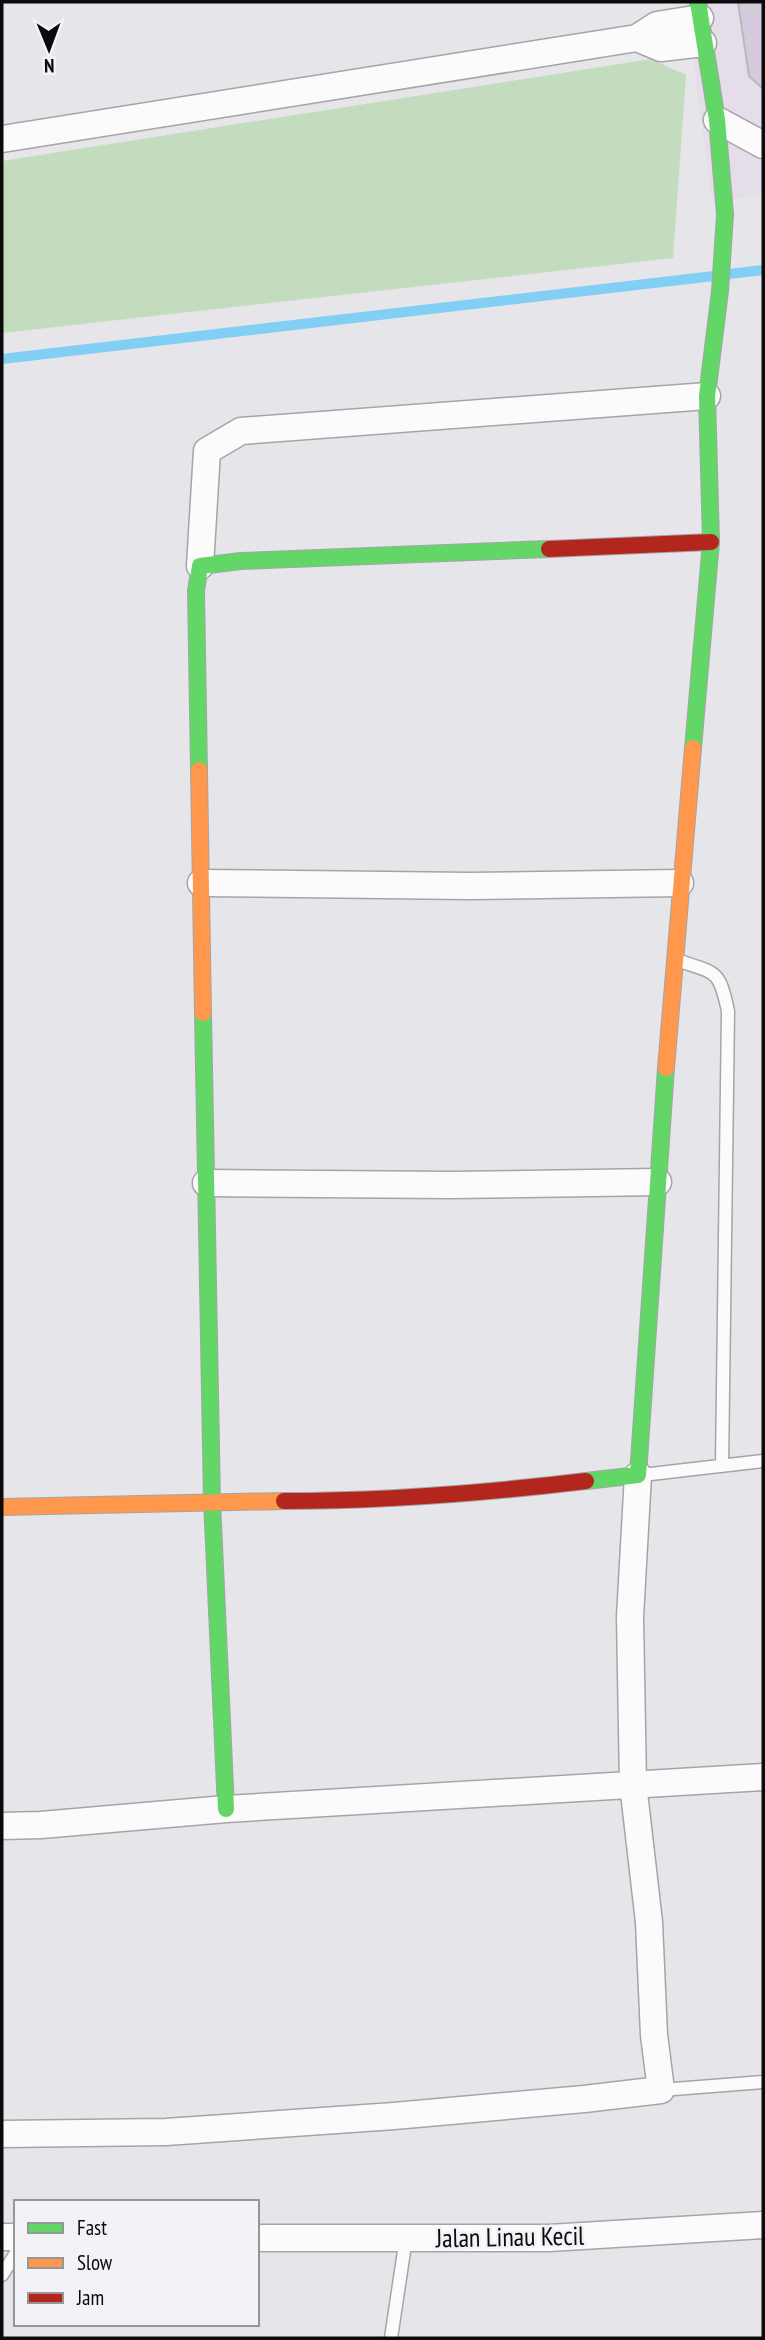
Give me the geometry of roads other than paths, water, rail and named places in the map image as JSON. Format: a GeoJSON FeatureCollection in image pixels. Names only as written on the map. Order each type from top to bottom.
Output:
{"type":"FeatureCollection","features":[{"type":"Feature","properties":{"kind":"street"},"geometry":{"type":"LineString","coordinates":[[2,139],[637,38],[661,48],[700,21],[717,120],[725,214],[720,291],[707,396],[710,542],[674,959],[630,1617],[633,1784],[649,1922],[654,2035],[661,2090],[394,2116],[193,2130],[2,2134]]}},
{"type":"Feature","properties":{"kind":"street"},"geometry":{"type":"LineString","coordinates":[[717,120],[763,145]]}},
{"type":"Feature","properties":{"kind":"street"},"geometry":{"type":"LineString","coordinates":[[226,1810],[212,1501],[196,591],[208,451],[241,431],[707,396]]}},
{"type":"Feature","properties":{"kind":"street"},"geometry":{"type":"LineString","coordinates":[[200,566],[241,561],[710,542]]}},
{"type":"Feature","properties":{"kind":"street"},"geometry":{"type":"LineString","coordinates":[[201,883],[470,886],[680,883]]}},
{"type":"Feature","properties":{"kind":"street"},"geometry":{"type":"LineString","coordinates":[[206,1182],[450,1185],[658,1182]]}},
{"type":"Feature","properties":{"kind":"street"},"geometry":{"type":"LineString","coordinates":[[2,1507],[212,1501],[365,1502],[477,1494],[638,1475]]}},
{"type":"Feature","properties":{"kind":"street"},"geometry":{"type":"LineString","coordinates":[[2,1826],[763,1777]]}},
{"type":"Feature","properties":{"kind":"street","name":"Jalan Linau Kecil"},"geometry":{"type":"LineString","coordinates":[[259,2238],[549,2238],[763,2225]]}},
{"type":"Feature","properties":{"kind":"lane"},"geometry":{"type":"LineString","coordinates":[[674,959],[710,971],[722,981],[728,1011],[722,1466]]}},
{"type":"Feature","properties":{"kind":"lane"},"geometry":{"type":"LineString","coordinates":[[638,1475],[763,1461]]}},
{"type":"Feature","properties":{"kind":"lane"},"geometry":{"type":"LineString","coordinates":[[661,2090],[763,2082]]}},
{"type":"Feature","properties":{"kind":"lane"},"geometry":{"type":"LineString","coordinates":[[391,2338],[406,2238]]}},
{"type":"Feature","properties":{"kind":"lane"},"geometry":{"type":"LineString","coordinates":[[2,2275],[14,2256]]}},
{"type":"Feature","properties":{"kind":"waterway"},"geometry":{"type":"LineString","coordinates":[[729,274],[763,270]]}},
{"type":"Feature","properties":{"kind":"waterway"},"geometry":{"type":"LineString","coordinates":[[2,359],[714,276]]}}]}
